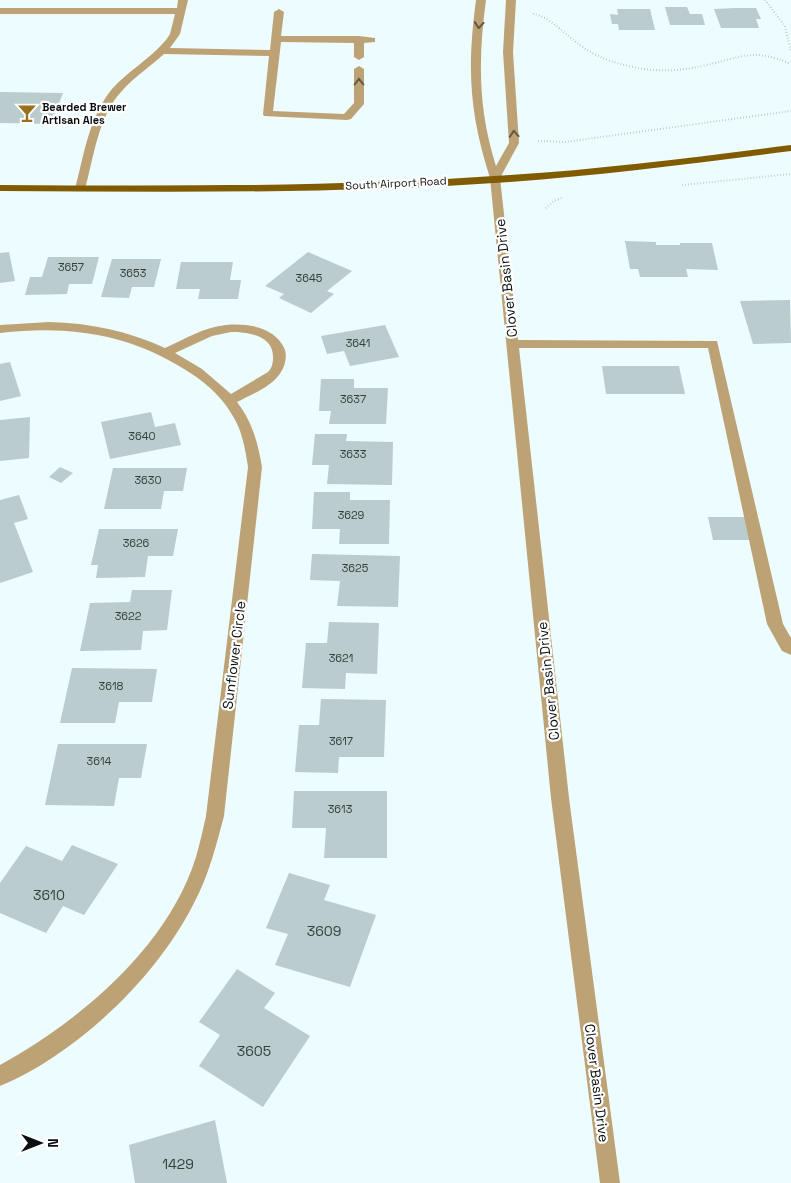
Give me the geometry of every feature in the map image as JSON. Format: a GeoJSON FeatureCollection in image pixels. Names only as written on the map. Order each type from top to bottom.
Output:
{"type":"FeatureCollection","features":[{"type":"Feature","properties":{"kind":"main road","name":"South Airport Road"},"geometry":{"type":"LineString","coordinates":[[0,188],[336,186],[496,178],[580,173],[695,161],[791,148]]}},
{"type":"Feature","properties":{"kind":"street"},"geometry":{"type":"LineString","coordinates":[[80,189],[101,116],[109,100],[122,85],[162,51],[173,38],[183,0]]}},
{"type":"Feature","properties":{"kind":"street","name":"Clover Basin Drive"},"geometry":{"type":"LineString","coordinates":[[481,0],[475,49],[477,99],[484,146],[496,178],[560,798],[610,1183]]}},
{"type":"Feature","properties":{"kind":"street"},"geometry":{"type":"LineString","coordinates":[[496,178],[514,143],[508,52],[511,0]]}},
{"type":"Feature","properties":{"kind":"street"},"geometry":{"type":"LineString","coordinates":[[0,11],[180,11]]}},
{"type":"Feature","properties":{"kind":"street"},"geometry":{"type":"LineString","coordinates":[[279,12],[268,114],[282,124],[335,122],[347,117],[359,104],[359,69]]}},
{"type":"Feature","properties":{"kind":"street"},"geometry":{"type":"LineString","coordinates":[[277,39],[372,40]]}},
{"type":"Feature","properties":{"kind":"street"},"geometry":{"type":"LineString","coordinates":[[359,40],[359,57]]}},
{"type":"Feature","properties":{"kind":"street"},"geometry":{"type":"LineString","coordinates":[[162,51],[275,53]]}},
{"type":"Feature","properties":{"kind":"street","name":"Sunflower Circle"},"geometry":{"type":"LineString","coordinates":[[0,329],[45,326],[88,328],[130,338],[165,353],[198,372],[217,386],[230,400],[244,425],[252,447],[255,477],[216,806],[206,856],[196,881],[168,931],[135,972],[96,1012],[62,1040],[28,1062],[0,1076]]}},
{"type":"Feature","properties":{"kind":"street"},"geometry":{"type":"LineString","coordinates":[[165,353],[208,333],[225,329],[253,330],[270,338],[279,354],[276,370],[267,379],[230,400]]}},
{"type":"Feature","properties":{"kind":"street"},"geometry":{"type":"LineString","coordinates":[[513,344],[713,344],[775,624],[791,649]]}},
{"type":"Feature","properties":{"kind":"path"},"geometry":{"type":"LineString","coordinates":[[765,0],[785,26],[791,52]]}},
{"type":"Feature","properties":{"kind":"path"},"geometry":{"type":"LineString","coordinates":[[530,14],[541,15],[593,54],[630,66],[689,69],[749,53],[768,55],[791,64]]}},
{"type":"Feature","properties":{"kind":"path"},"geometry":{"type":"LineString","coordinates":[[538,141],[565,142],[791,111]]}},
{"type":"Feature","properties":{"kind":"path"},"geometry":{"type":"LineString","coordinates":[[681,185],[735,182],[791,174]]}},
{"type":"Feature","properties":{"kind":"path"},"geometry":{"type":"LineString","coordinates":[[546,208],[554,201],[564,197]]}},
{"type":"Feature","properties":{"kind":"building"},"geometry":{"type":"Polygon","coordinates":[[[665,7],[687,7],[690,14],[702,14],[705,25],[670,25],[665,7]]]}},
{"type":"Feature","properties":{"kind":"building"},"geometry":{"type":"Polygon","coordinates":[[[756,8],[761,19],[756,19],[759,28],[721,28],[714,9],[756,8]]]}},
{"type":"Feature","properties":{"kind":"building"},"geometry":{"type":"Polygon","coordinates":[[[617,9],[650,9],[655,30],[619,30],[618,24],[612,24],[610,14],[618,15],[617,9]]]}},
{"type":"Feature","properties":{"kind":"building"},"geometry":{"type":"Polygon","coordinates":[[[0,92],[63,93],[51,124],[0,123],[0,92]]]}},
{"type":"Feature","properties":{"kind":"building"},"geometry":{"type":"Polygon","coordinates":[[[625,241],[656,242],[656,245],[712,243],[718,270],[686,269],[688,277],[640,277],[638,269],[630,269],[625,241]]]}},
{"type":"Feature","properties":{"kind":"building"},"geometry":{"type":"Polygon","coordinates":[[[9,252],[15,281],[0,283],[0,253],[9,252]]]}},
{"type":"Feature","properties":{"kind":"building"},"geometry":{"type":"Polygon","coordinates":[[[308,252],[352,271],[327,291],[334,294],[311,313],[279,298],[284,294],[265,286],[308,252]]]}},
{"type":"Feature","properties":{"kind":"building"},"geometry":{"type":"Polygon","coordinates":[[[48,257],[99,257],[92,284],[69,284],[67,294],[25,295],[30,277],[42,277],[48,257]]]}},
{"type":"Feature","properties":{"kind":"building"},"geometry":{"type":"Polygon","coordinates":[[[112,259],[161,259],[154,287],[132,287],[129,298],[101,297],[112,259]]]}},
{"type":"Feature","properties":{"kind":"building"},"geometry":{"type":"Polygon","coordinates":[[[181,262],[233,262],[230,280],[241,280],[238,299],[198,299],[200,289],[176,289],[181,262]]]}},
{"type":"Feature","properties":{"kind":"building"},"geometry":{"type":"Polygon","coordinates":[[[790,300],[791,343],[753,344],[740,301],[790,300]]]}},
{"type":"Feature","properties":{"kind":"building"},"geometry":{"type":"Polygon","coordinates":[[[385,325],[399,357],[350,366],[344,351],[327,354],[321,336],[385,325]]]}},
{"type":"Feature","properties":{"kind":"building"},"geometry":{"type":"Polygon","coordinates":[[[10,362],[21,396],[0,401],[0,364],[10,362]]]}},
{"type":"Feature","properties":{"kind":"building"},"geometry":{"type":"Polygon","coordinates":[[[602,366],[679,366],[685,394],[606,394],[602,366]]]}},
{"type":"Feature","properties":{"kind":"building"},"geometry":{"type":"Polygon","coordinates":[[[321,379],[354,379],[354,388],[388,388],[386,424],[329,424],[331,411],[319,411],[321,379]]]}},
{"type":"Feature","properties":{"kind":"building"},"geometry":{"type":"Polygon","coordinates":[[[151,412],[155,427],[175,423],[181,445],[110,459],[101,422],[151,412]]]}},
{"type":"Feature","properties":{"kind":"building"},"geometry":{"type":"Polygon","coordinates":[[[30,417],[29,458],[0,461],[0,420],[30,417]]]}},
{"type":"Feature","properties":{"kind":"building"},"geometry":{"type":"Polygon","coordinates":[[[315,434],[347,434],[346,441],[393,442],[392,485],[327,484],[329,465],[312,465],[315,434]]]}},
{"type":"Feature","properties":{"kind":"building"},"geometry":{"type":"Polygon","coordinates":[[[60,467],[73,473],[61,483],[49,477],[60,467]]]}},
{"type":"Feature","properties":{"kind":"building"},"geometry":{"type":"Polygon","coordinates":[[[113,468],[187,468],[183,491],[164,491],[161,509],[104,509],[113,468]]]}},
{"type":"Feature","properties":{"kind":"building"},"geometry":{"type":"Polygon","coordinates":[[[314,492],[350,492],[350,500],[390,500],[389,544],[339,544],[340,529],[312,529],[314,492]]]}},
{"type":"Feature","properties":{"kind":"building"},"geometry":{"type":"Polygon","coordinates":[[[19,495],[28,519],[14,523],[33,572],[0,583],[0,500],[19,495]]]}},
{"type":"Feature","properties":{"kind":"building"},"geometry":{"type":"Polygon","coordinates":[[[708,517],[745,517],[750,540],[713,540],[708,517]]]}},
{"type":"Feature","properties":{"kind":"building"},"geometry":{"type":"Polygon","coordinates":[[[99,529],[178,529],[173,556],[148,556],[145,577],[96,578],[98,565],[91,565],[99,529]]]}},
{"type":"Feature","properties":{"kind":"building"},"geometry":{"type":"Polygon","coordinates":[[[312,554],[400,556],[398,607],[337,606],[340,581],[310,580],[312,554]]]}},
{"type":"Feature","properties":{"kind":"building"},"geometry":{"type":"Polygon","coordinates":[[[132,590],[172,590],[167,630],[143,631],[141,650],[80,651],[90,603],[130,602],[132,590]]]}},
{"type":"Feature","properties":{"kind":"building"},"geometry":{"type":"Polygon","coordinates":[[[329,622],[379,623],[377,674],[346,673],[345,689],[302,688],[306,643],[327,643],[329,622]]]}},
{"type":"Feature","properties":{"kind":"building"},"geometry":{"type":"Polygon","coordinates":[[[72,668],[157,669],[152,702],[119,702],[115,723],[60,723],[72,668]]]}},
{"type":"Feature","properties":{"kind":"building"},"geometry":{"type":"Polygon","coordinates":[[[321,699],[386,700],[384,757],[339,757],[338,773],[295,772],[299,725],[319,725],[321,699]]]}},
{"type":"Feature","properties":{"kind":"building"},"geometry":{"type":"Polygon","coordinates":[[[58,744],[147,744],[141,778],[119,778],[114,806],[45,805],[58,744]]]}},
{"type":"Feature","properties":{"kind":"building"},"geometry":{"type":"Polygon","coordinates":[[[294,791],[387,791],[387,858],[324,858],[326,828],[292,828],[294,791]]]}},
{"type":"Feature","properties":{"kind":"building"},"geometry":{"type":"Polygon","coordinates":[[[72,845],[118,864],[84,915],[63,906],[46,933],[0,913],[0,883],[26,846],[62,861],[72,845]]]}},
{"type":"Feature","properties":{"kind":"building"},"geometry":{"type":"Polygon","coordinates":[[[289,873],[330,885],[324,900],[376,915],[350,987],[275,965],[288,934],[266,928],[289,873]]]}},
{"type":"Feature","properties":{"kind":"building"},"geometry":{"type":"Polygon","coordinates":[[[237,969],[275,993],[264,1008],[310,1036],[263,1107],[199,1066],[220,1035],[199,1022],[237,969]]]}},
{"type":"Feature","properties":{"kind":"building"},"geometry":{"type":"Polygon","coordinates":[[[215,1120],[227,1183],[135,1183],[129,1145],[215,1120]]]}},
{"type":"Feature","properties":{"kind":"place","name":"Bearded Brewer Artisan Ales"},"geometry":{"type":"Point","coordinates":[27,113]}}]}
